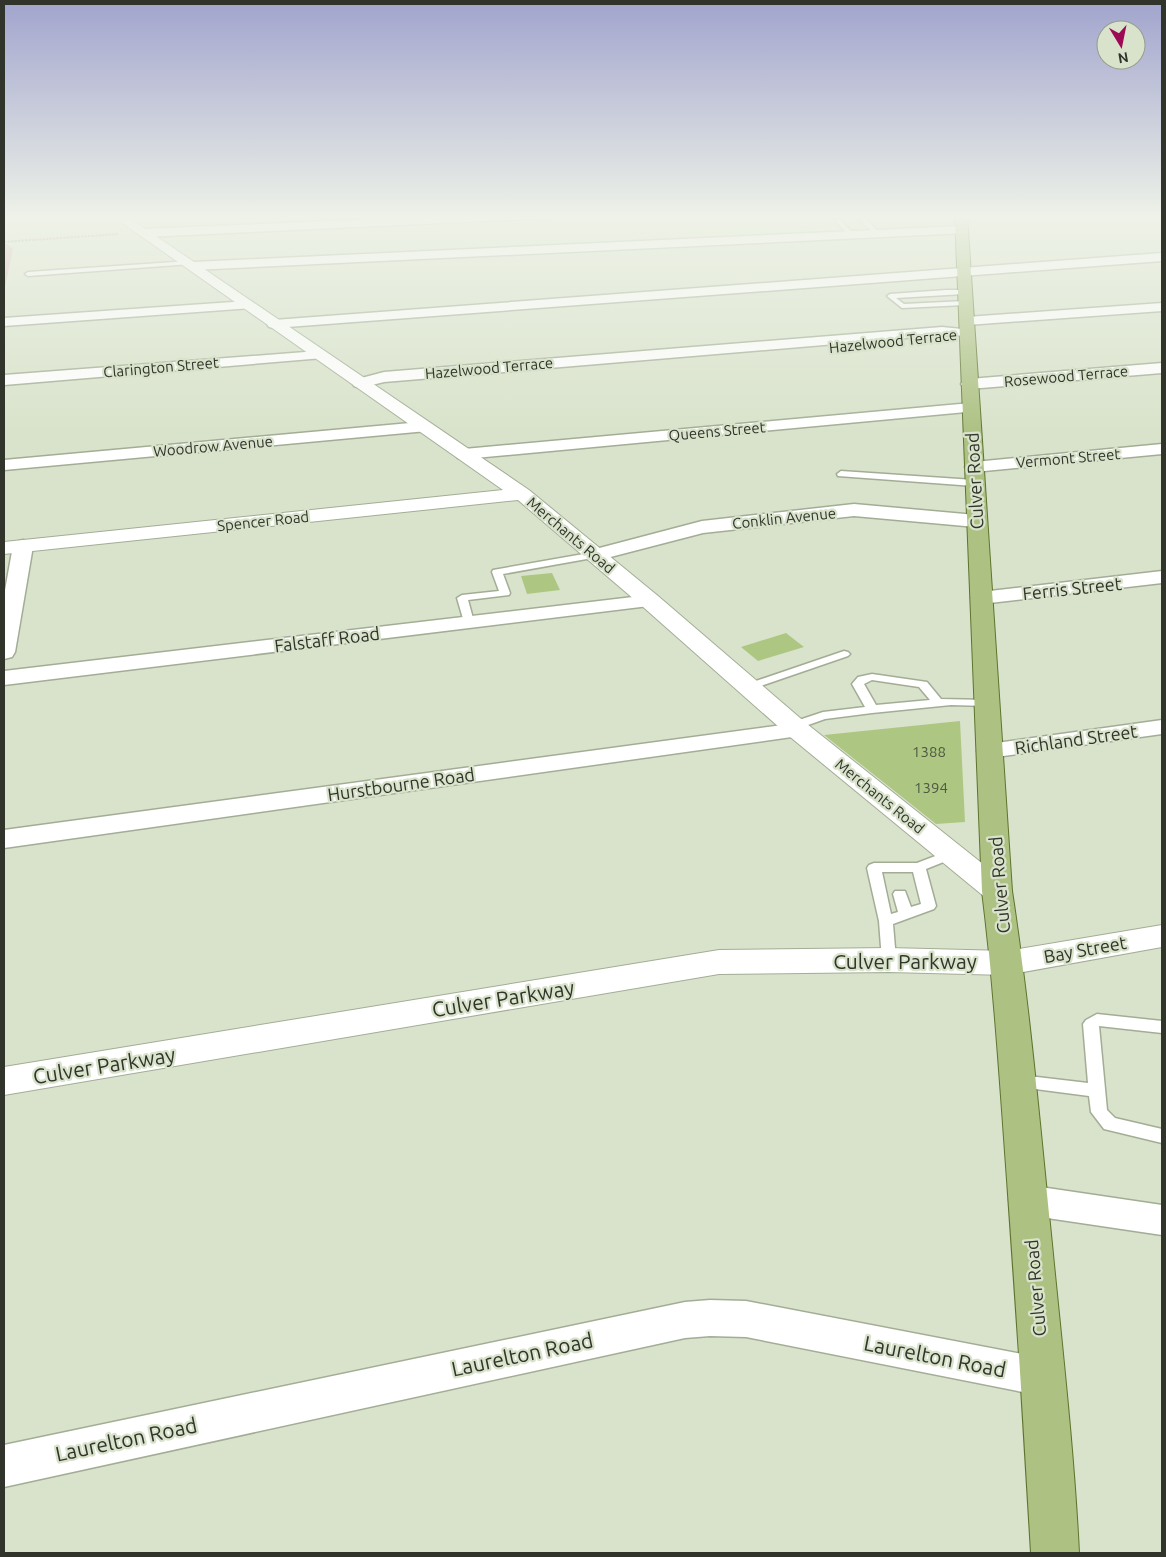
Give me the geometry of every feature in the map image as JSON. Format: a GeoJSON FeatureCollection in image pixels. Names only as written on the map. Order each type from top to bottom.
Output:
{"type":"FeatureCollection","features":[{"type":"Feature","properties":{"kind":"main road","name":"Culver Road"},"geometry":{"type":"LineString","coordinates":[[964,288],[990,751],[996,891],[1007,963],[1018,1081],[1043,1377],[1055,1553]]}},
{"type":"Feature","properties":{"kind":"street","name":"Merchants Road"},"geometry":{"type":"LineString","coordinates":[[223,288],[422,427],[522,494],[650,601],[796,728],[996,891]]}},
{"type":"Feature","properties":{"kind":"street"},"geometry":{"type":"LineString","coordinates":[[274,324],[766,288]]}},
{"type":"Feature","properties":{"kind":"street"},"geometry":{"type":"LineString","coordinates":[[4,322],[247,305]]}},
{"type":"Feature","properties":{"kind":"street","name":"Hazelwood Terrace"},"geometry":{"type":"LineString","coordinates":[[360,383],[386,383],[651,358],[946,337],[967,327],[1162,307]]}},
{"type":"Feature","properties":{"kind":"street","name":"Clarington Street"},"geometry":{"type":"LineString","coordinates":[[4,380],[318,355]]}},
{"type":"Feature","properties":{"kind":"street","name":"Rosewood Terrace"},"geometry":{"type":"LineString","coordinates":[[969,384],[1162,368]]}},
{"type":"Feature","properties":{"kind":"street","name":"Queens Street"},"geometry":{"type":"LineString","coordinates":[[464,454],[971,408]]}},
{"type":"Feature","properties":{"kind":"street","name":"Woodrow Avenue"},"geometry":{"type":"LineString","coordinates":[[4,465],[422,427]]}},
{"type":"Feature","properties":{"kind":"street","name":"Vermont Street"},"geometry":{"type":"LineString","coordinates":[[974,475],[1162,449]]}},
{"type":"Feature","properties":{"kind":"street","name":"Spencer Road"},"geometry":{"type":"LineString","coordinates":[[14,547],[522,494]]}},
{"type":"Feature","properties":{"kind":"street","name":"Conklin Avenue"},"geometry":{"type":"LineString","coordinates":[[595,556],[702,527],[854,510],[976,521]]}},
{"type":"Feature","properties":{"kind":"street"},"geometry":{"type":"LineString","coordinates":[[4,652],[14,547]]}},
{"type":"Feature","properties":{"kind":"street","name":"Ferris Street"},"geometry":{"type":"LineString","coordinates":[[981,598],[1162,577]]}},
{"type":"Feature","properties":{"kind":"street","name":"Falstaff Road"},"geometry":{"type":"LineString","coordinates":[[4,678],[650,601]]}},
{"type":"Feature","properties":{"kind":"street","name":"Richland Street"},"geometry":{"type":"LineString","coordinates":[[990,751],[1162,727]]}},
{"type":"Feature","properties":{"kind":"street","name":"Hurstbourne Road"},"geometry":{"type":"LineString","coordinates":[[4,838],[796,728]]}},
{"type":"Feature","properties":{"kind":"street","name":"Bay Street"},"geometry":{"type":"LineString","coordinates":[[1007,963],[1159,941]]}},
{"type":"Feature","properties":{"kind":"street","name":"Culver Parkway"},"geometry":{"type":"LineString","coordinates":[[4,1081],[719,962],[889,960],[1007,963]]}},
{"type":"Feature","properties":{"kind":"street"},"geometry":{"type":"LineString","coordinates":[[1027,1200],[1162,1220]]}},
{"type":"Feature","properties":{"kind":"street","name":"Laurelton Road"},"geometry":{"type":"LineString","coordinates":[[4,1466],[685,1320],[710,1318],[746,1319],[1043,1377]]}},
{"type":"Feature","properties":{"kind":"lane"},"geometry":{"type":"LineString","coordinates":[[946,292],[964,298],[902,306],[890,296],[946,292]]}},
{"type":"Feature","properties":{"kind":"lane"},"geometry":{"type":"LineString","coordinates":[[841,474],[974,475]]}},
{"type":"Feature","properties":{"kind":"lane"},"geometry":{"type":"LineString","coordinates":[[469,622],[462,598],[505,593],[497,572],[595,556]]}},
{"type":"Feature","properties":{"kind":"lane"},"geometry":{"type":"LineString","coordinates":[[748,686],[844,654]]}},
{"type":"Feature","properties":{"kind":"lane"},"geometry":{"type":"LineString","coordinates":[[872,709],[863,696],[858,684],[862,679],[872,677],[923,684],[938,703]]}},
{"type":"Feature","properties":{"kind":"lane"},"geometry":{"type":"LineString","coordinates":[[796,728],[823,716],[872,709],[938,703],[987,703]]}},
{"type":"Feature","properties":{"kind":"lane"},"geometry":{"type":"LineString","coordinates":[[889,960],[886,920],[874,868],[894,871],[918,867],[952,854]]}},
{"type":"Feature","properties":{"kind":"lane"},"geometry":{"type":"LineString","coordinates":[[886,920],[929,906],[918,867]]}},
{"type":"Feature","properties":{"kind":"lane"},"geometry":{"type":"LineString","coordinates":[[900,894],[906,914]]}},
{"type":"Feature","properties":{"kind":"lane"},"geometry":{"type":"LineString","coordinates":[[1162,1027],[1097,1020],[1091,1024],[1099,1112],[1110,1124],[1162,1136]]}},
{"type":"Feature","properties":{"kind":"lane"},"geometry":{"type":"LineString","coordinates":[[1018,1081],[1097,1091]]}},
{"type":"Feature","properties":{"kind":"building"},"geometry":{"type":"Polygon","coordinates":[[[552,573],[560,590],[527,594],[521,576],[552,573]]]}},
{"type":"Feature","properties":{"kind":"building"},"geometry":{"type":"Polygon","coordinates":[[[786,633],[804,647],[758,661],[741,647],[786,633]]]}},
{"type":"Feature","properties":{"kind":"building"},"geometry":{"type":"Polygon","coordinates":[[[960,721],[965,822],[936,824],[824,735],[960,721]]]}}]}
